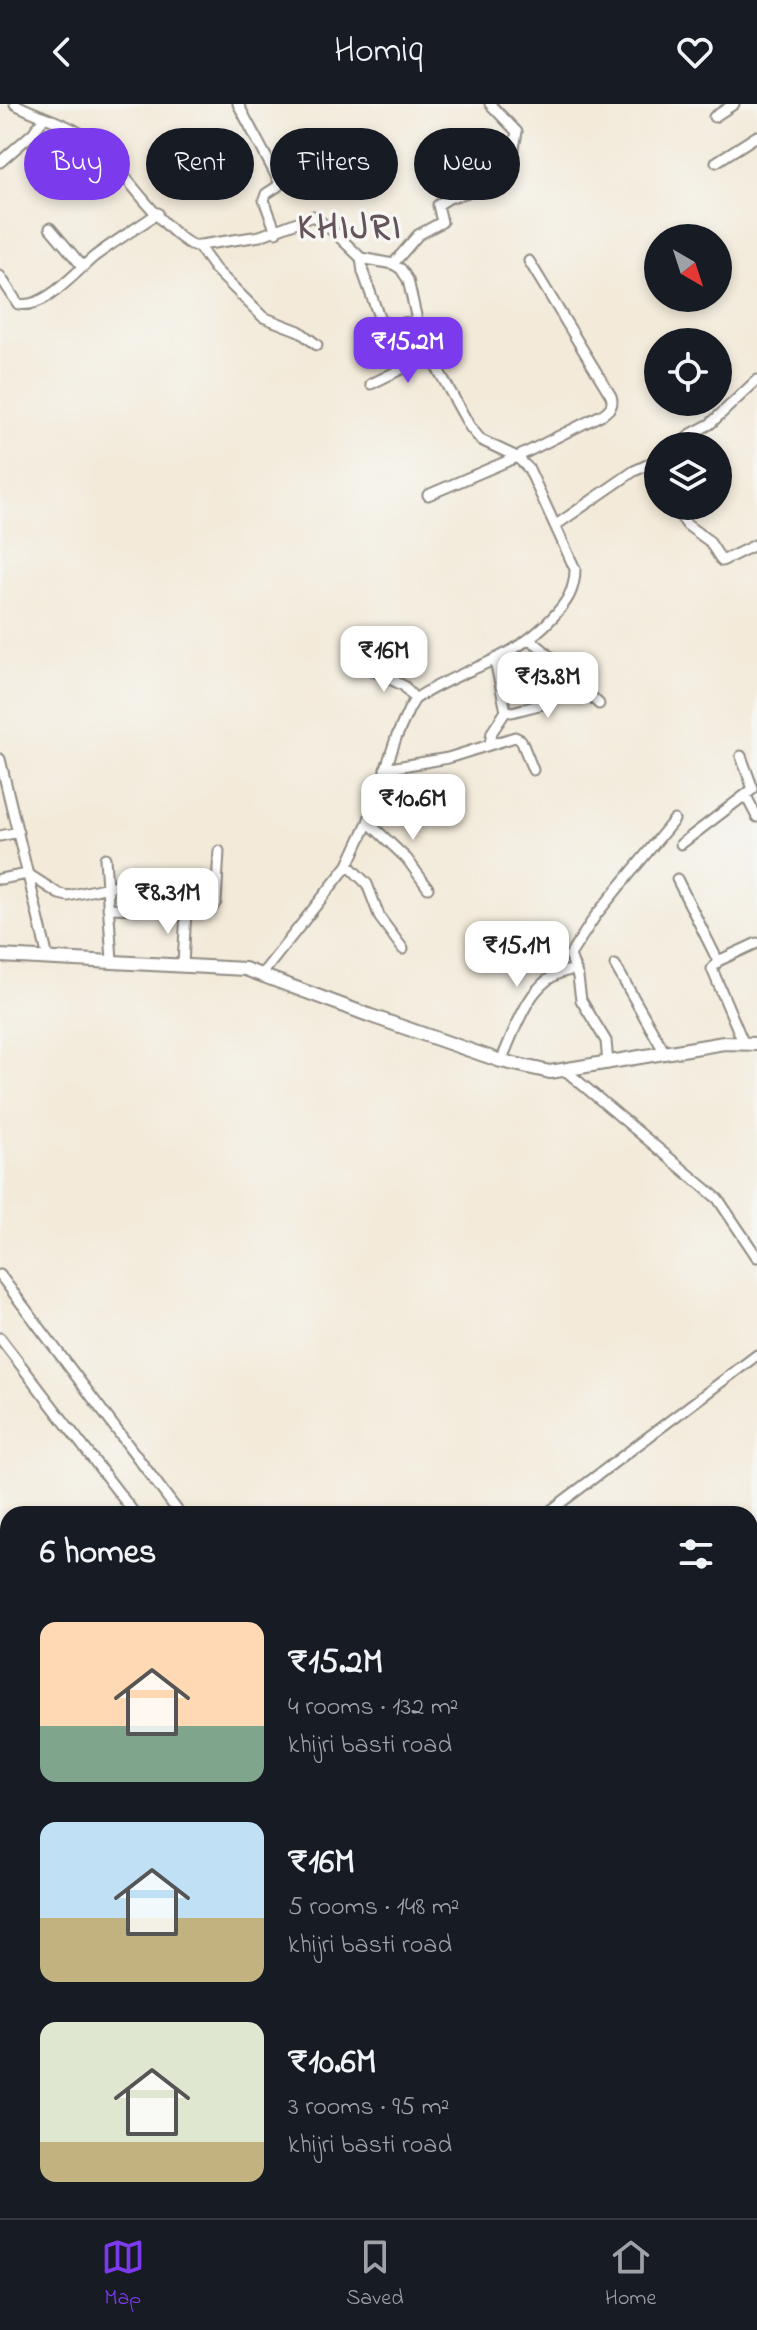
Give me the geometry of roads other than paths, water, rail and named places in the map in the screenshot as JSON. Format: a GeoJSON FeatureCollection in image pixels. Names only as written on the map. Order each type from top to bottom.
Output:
{"type":"FeatureCollection","features":[{"type":"Feature","properties":{"kind":"main road"},"geometry":{"type":"LineString","coordinates":[[0,956],[226,966],[262,974],[501,1061],[550,1072],[743,1042],[757,1044]]}},
{"type":"Feature","properties":{"kind":"street"},"geometry":{"type":"LineString","coordinates":[[15,104],[67,125],[88,138],[181,238],[199,247],[215,269],[263,317],[299,331],[317,345]]}},
{"type":"Feature","properties":{"kind":"street"},"geometry":{"type":"LineString","coordinates":[[238,104],[279,181],[278,186],[264,197],[276,232]]}},
{"type":"Feature","properties":{"kind":"street"},"geometry":{"type":"LineString","coordinates":[[393,264],[418,235],[442,222],[438,205],[486,185],[499,174],[514,148],[517,132],[490,104]]}},
{"type":"Feature","properties":{"kind":"street"},"geometry":{"type":"LineString","coordinates":[[714,117],[734,104]]}},
{"type":"Feature","properties":{"kind":"street"},"geometry":{"type":"LineString","coordinates":[[0,162],[33,133],[44,118]]}},
{"type":"Feature","properties":{"kind":"street"},"geometry":{"type":"LineString","coordinates":[[716,162],[757,136]]}},
{"type":"Feature","properties":{"kind":"street"},"geometry":{"type":"LineString","coordinates":[[0,276],[16,302],[24,305],[61,287],[83,267],[158,213]]}},
{"type":"Feature","properties":{"kind":"street"},"geometry":{"type":"LineString","coordinates":[[199,247],[276,232],[309,217],[319,219],[361,258],[393,264],[401,269],[408,280],[417,320],[430,355],[473,432],[487,443],[517,457],[537,482],[575,569],[575,583],[565,603],[530,640],[495,661],[415,699],[385,769],[368,822],[348,865],[262,974]]}},
{"type":"Feature","properties":{"kind":"street"},"geometry":{"type":"LineString","coordinates":[[50,228],[83,267]]}},
{"type":"Feature","properties":{"kind":"street"},"geometry":{"type":"LineString","coordinates":[[361,258],[380,320],[392,325],[417,320]]}},
{"type":"Feature","properties":{"kind":"street"},"geometry":{"type":"LineString","coordinates":[[428,495],[517,457],[603,414],[613,403],[529,261]]}},
{"type":"Feature","properties":{"kind":"street"},"geometry":{"type":"LineString","coordinates":[[371,384],[430,355]]}},
{"type":"Feature","properties":{"kind":"street"},"geometry":{"type":"LineString","coordinates":[[695,432],[710,424],[757,380]]}},
{"type":"Feature","properties":{"kind":"street"},"geometry":{"type":"LineString","coordinates":[[556,525],[644,468]]}},
{"type":"Feature","properties":{"kind":"street"},"geometry":{"type":"LineString","coordinates":[[682,520],[709,541],[722,561],[757,544]]}},
{"type":"Feature","properties":{"kind":"street"},"geometry":{"type":"LineString","coordinates":[[530,640],[545,650],[599,704]]}},
{"type":"Feature","properties":{"kind":"street"},"geometry":{"type":"LineString","coordinates":[[506,711],[550,701],[553,694],[550,656]]}},
{"type":"Feature","properties":{"kind":"street"},"geometry":{"type":"LineString","coordinates":[[490,744],[492,732],[506,711],[495,661]]}},
{"type":"Feature","properties":{"kind":"street"},"geometry":{"type":"LineString","coordinates":[[370,669],[404,686],[415,699]]}},
{"type":"Feature","properties":{"kind":"street"},"geometry":{"type":"LineString","coordinates":[[385,769],[448,758],[518,737],[533,770]]}},
{"type":"Feature","properties":{"kind":"street"},"geometry":{"type":"LineString","coordinates":[[681,844],[746,796],[753,786],[741,756]]}},
{"type":"Feature","properties":{"kind":"street"},"geometry":{"type":"LineString","coordinates":[[0,759],[48,958]]}},
{"type":"Feature","properties":{"kind":"street"},"geometry":{"type":"LineString","coordinates":[[746,796],[757,817]]}},
{"type":"Feature","properties":{"kind":"street"},"geometry":{"type":"LineString","coordinates":[[608,1064],[606,1041],[581,1000],[576,970],[571,960],[573,948],[674,820]]}},
{"type":"Feature","properties":{"kind":"street"},"geometry":{"type":"LineString","coordinates":[[368,822],[407,859],[428,888]]}},
{"type":"Feature","properties":{"kind":"street"},"geometry":{"type":"LineString","coordinates":[[0,836],[18,832]]}},
{"type":"Feature","properties":{"kind":"street"},"geometry":{"type":"LineString","coordinates":[[108,908],[205,912],[214,908],[219,851]]}},
{"type":"Feature","properties":{"kind":"street"},"geometry":{"type":"LineString","coordinates":[[105,858],[112,960]]}},
{"type":"Feature","properties":{"kind":"street"},"geometry":{"type":"LineString","coordinates":[[348,865],[367,884],[376,910],[403,949]]}},
{"type":"Feature","properties":{"kind":"street"},"geometry":{"type":"LineString","coordinates":[[0,879],[28,874],[59,894],[68,896],[162,875]]}},
{"type":"Feature","properties":{"kind":"street"},"geometry":{"type":"LineString","coordinates":[[677,879],[718,961]]}},
{"type":"Feature","properties":{"kind":"street"},"geometry":{"type":"LineString","coordinates":[[183,964],[186,911]]}},
{"type":"Feature","properties":{"kind":"street"},"geometry":{"type":"LineString","coordinates":[[743,1042],[712,969],[718,961],[757,943]]}},
{"type":"Feature","properties":{"kind":"street"},"geometry":{"type":"LineString","coordinates":[[615,965],[665,1053]]}},
{"type":"Feature","properties":{"kind":"street"},"geometry":{"type":"LineString","coordinates":[[501,1061],[534,993],[562,973],[576,970]]}},
{"type":"Feature","properties":{"kind":"street"},"geometry":{"type":"LineString","coordinates":[[566,1071],[718,1199],[757,1254]]}},
{"type":"Feature","properties":{"kind":"street"},"geometry":{"type":"LineString","coordinates":[[0,1275],[174,1506]]}},
{"type":"Feature","properties":{"kind":"street"},"geometry":{"type":"LineString","coordinates":[[0,1338],[129,1506]]}},
{"type":"Feature","properties":{"kind":"street"},"geometry":{"type":"LineString","coordinates":[[557,1506],[757,1355]]}},
{"type":"Feature","properties":{"kind":"district","name":"KHIJRI"},"geometry":{"type":"Point","coordinates":[350,229]}}]}
